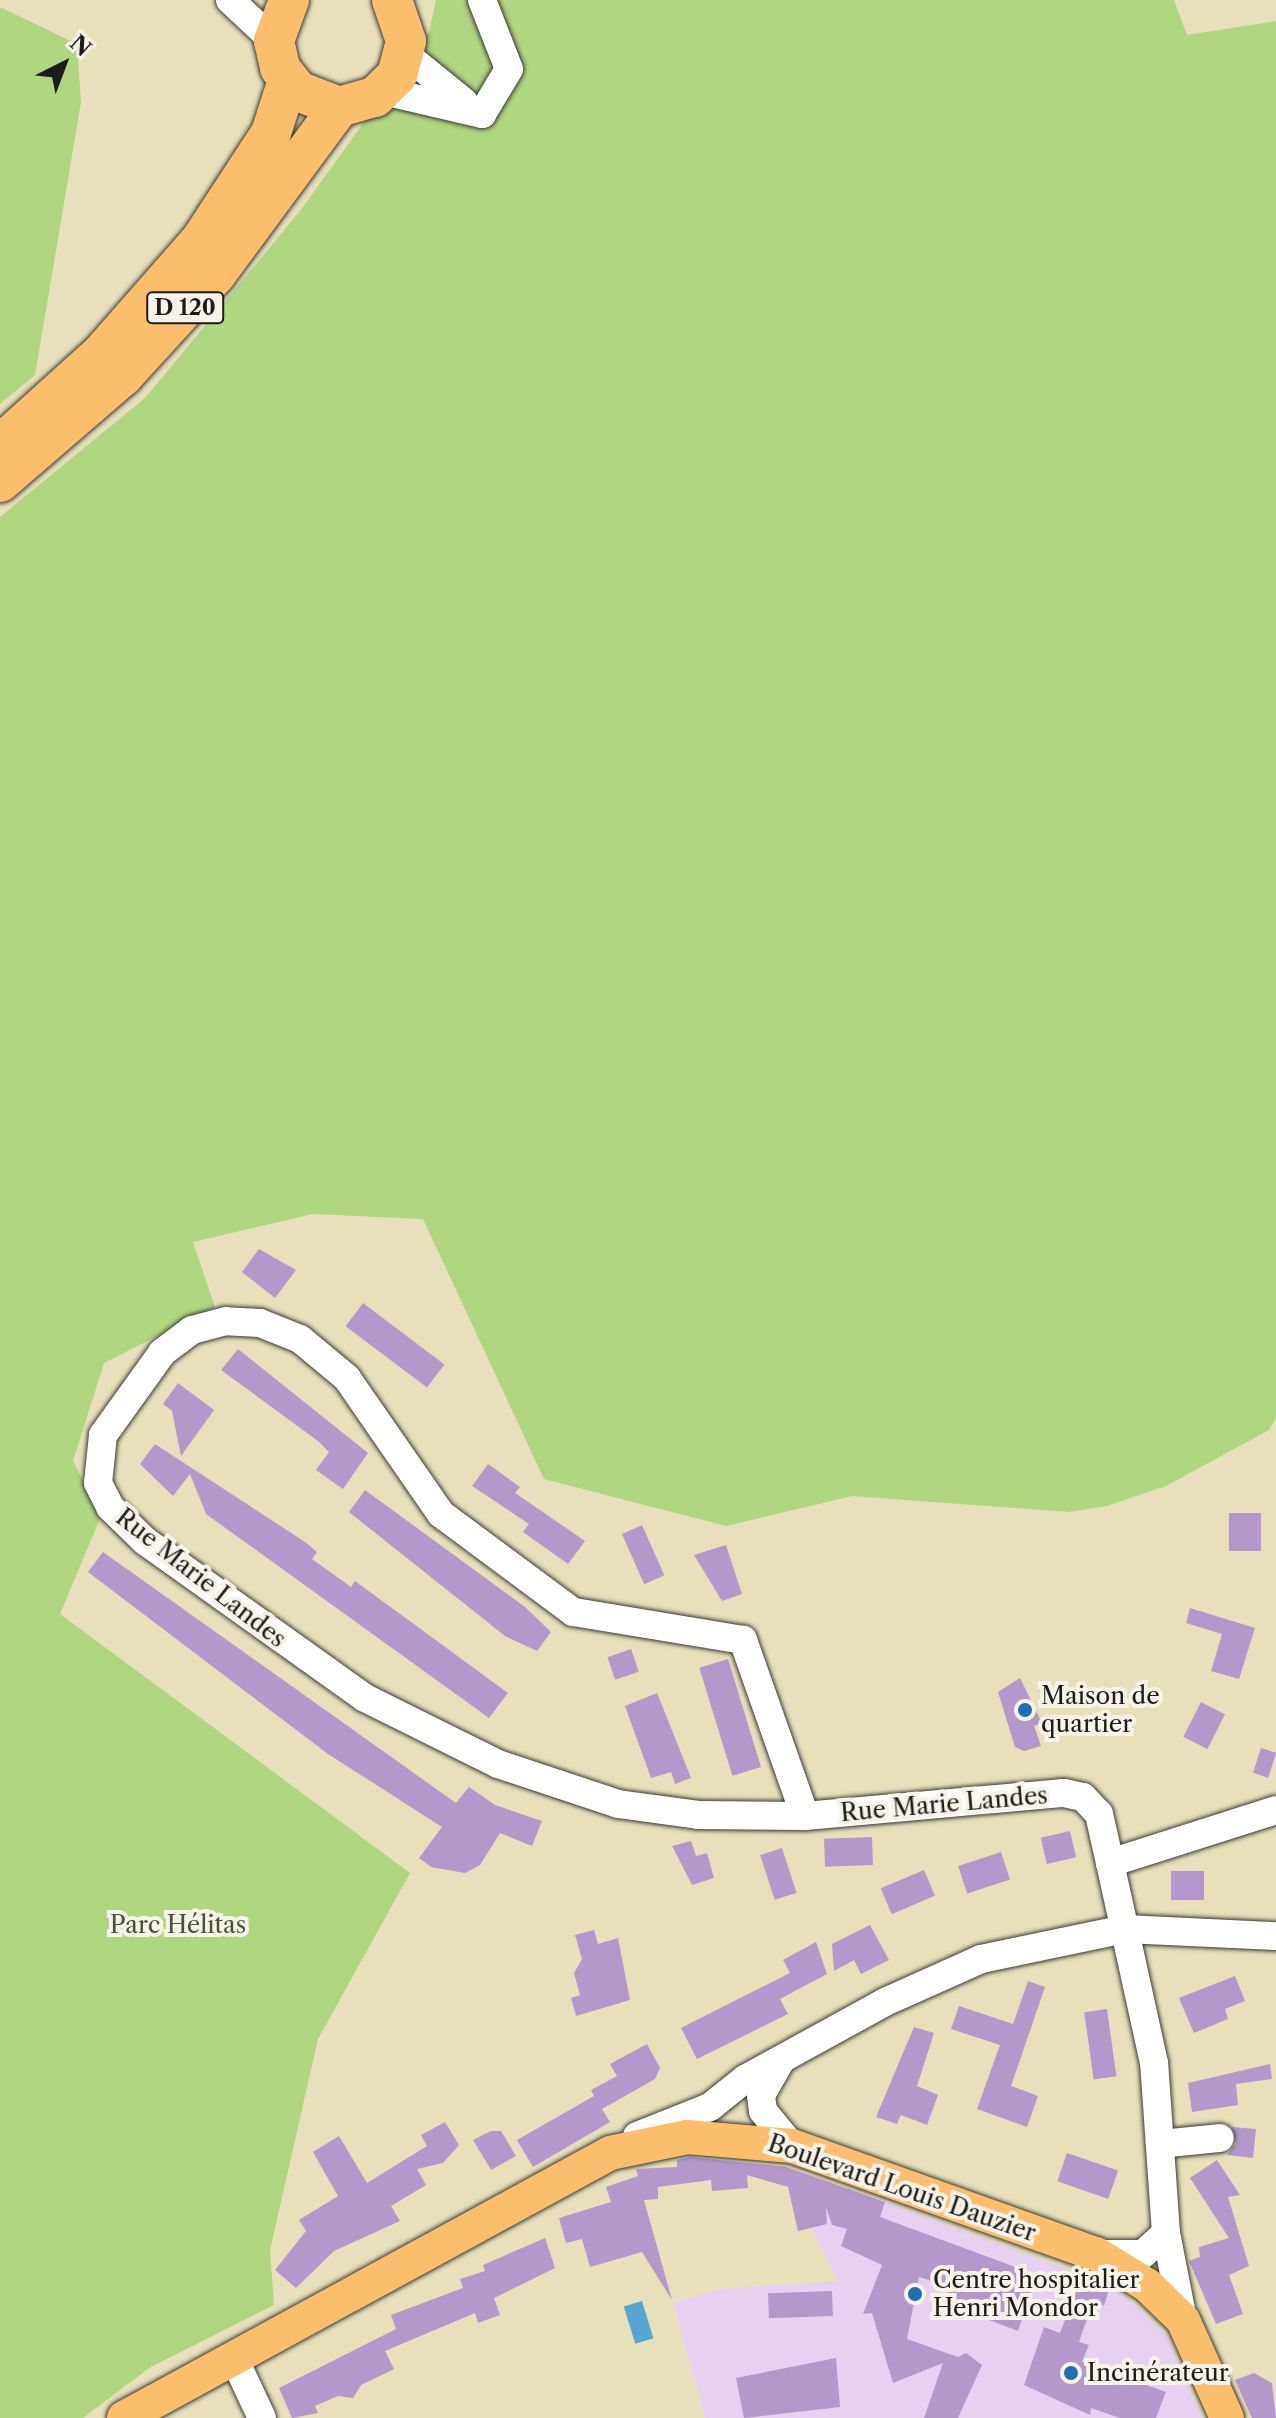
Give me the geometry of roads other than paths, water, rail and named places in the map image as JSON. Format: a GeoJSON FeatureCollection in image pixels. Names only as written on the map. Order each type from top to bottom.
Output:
{"type":"FeatureCollection","features":[{"type":"Feature","properties":{"kind":"highway"},"geometry":{"type":"LineString","coordinates":[[289,0],[274,41],[288,80],[310,99],[339,107],[384,91],[405,54],[405,29],[392,0]]}},
{"type":"Feature","properties":{"kind":"highway","name":"D 120"},"geometry":{"type":"LineString","coordinates":[[0,445],[102,353],[192,252],[271,133],[288,80]]}},
{"type":"Feature","properties":{"kind":"highway","name":"D 120"},"geometry":{"type":"LineString","coordinates":[[0,482],[123,376],[216,274],[339,107]]}},
{"type":"Feature","properties":{"kind":"main road","name":"Boulevard Louis Dauzier"},"geometry":{"type":"LineString","coordinates":[[124,2418],[610,2153],[687,2137],[792,2146],[1096,2254],[1147,2285],[1183,2320],[1227,2418]]}},
{"type":"Feature","properties":{"kind":"street"},"geometry":{"type":"LineString","coordinates":[[230,0],[274,41]]}},
{"type":"Feature","properties":{"kind":"street"},"geometry":{"type":"LineString","coordinates":[[482,0],[509,69],[482,114]]}},
{"type":"Feature","properties":{"kind":"street"},"geometry":{"type":"LineString","coordinates":[[405,54],[482,114]]}},
{"type":"Feature","properties":{"kind":"street"},"geometry":{"type":"LineString","coordinates":[[384,91],[482,114]]}},
{"type":"Feature","properties":{"kind":"street","name":"Rue Marie Landes"},"geometry":{"type":"LineString","coordinates":[[805,1816],[743,1640],[573,1612],[441,1514],[347,1378],[300,1339],[260,1323],[226,1321],[192,1330],[162,1353],[103,1435],[97,1476],[110,1507],[230,1605],[365,1698],[498,1764],[609,1802],[698,1815],[805,1816],[1064,1793],[1083,1797],[1099,1814],[1110,1863]]}},
{"type":"Feature","properties":{"kind":"street"},"geometry":{"type":"LineString","coordinates":[[1183,2320],[1166,2233],[1154,2063],[1110,1863],[1276,1810]]}},
{"type":"Feature","properties":{"kind":"street"},"geometry":{"type":"LineString","coordinates":[[610,2153],[647,2130],[710,2107],[780,2061],[968,1965],[1079,1937],[1125,1929],[1183,1935],[1276,1936]]}},
{"type":"Feature","properties":{"kind":"street"},"geometry":{"type":"LineString","coordinates":[[1133,1966],[1183,1935]]}},
{"type":"Feature","properties":{"kind":"street"},"geometry":{"type":"LineString","coordinates":[[1079,1937],[1133,1966]]}},
{"type":"Feature","properties":{"kind":"street"},"geometry":{"type":"LineString","coordinates":[[780,2061],[764,2087],[763,2111],[792,2146]]}},
{"type":"Feature","properties":{"kind":"street"},"geometry":{"type":"LineString","coordinates":[[1160,2144],[1220,2138]]}},
{"type":"Feature","properties":{"kind":"street"},"geometry":{"type":"LineString","coordinates":[[1096,2254],[1143,2254],[1166,2233]]}},
{"type":"Feature","properties":{"kind":"street"},"geometry":{"type":"LineString","coordinates":[[233,2356],[262,2418]]}},
{"type":"Feature","properties":{"kind":"water"},"geometry":{"type":"Polygon","coordinates":[[[642,2301],[653,2338],[635,2344],[624,2307],[642,2301]]]}},
{"type":"Feature","properties":{"kind":"place","name":"Maison de quartier"},"geometry":{"type":"Point","coordinates":[1025,1710]}},
{"type":"Feature","properties":{"kind":"place","name":"Centre hospitalier Henri Mondor"},"geometry":{"type":"Point","coordinates":[915,2294]}},
{"type":"Feature","properties":{"kind":"place","name":"Incinérateur"},"geometry":{"type":"Point","coordinates":[1071,2373]}},
{"type":"Feature","properties":{"kind":"park label","name":"Parc Hélitas"},"geometry":{"type":"Point","coordinates":[178,1925]}}]}
